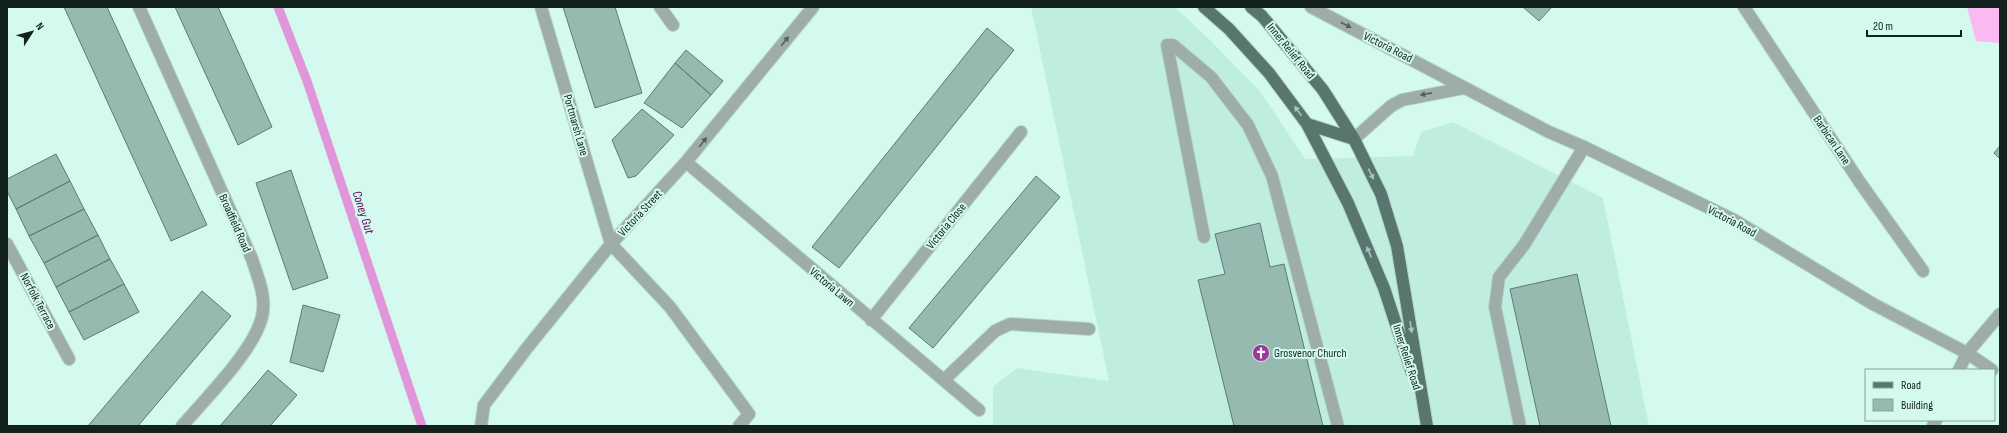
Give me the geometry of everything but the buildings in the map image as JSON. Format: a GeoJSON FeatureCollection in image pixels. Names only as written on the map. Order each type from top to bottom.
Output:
{"type":"FeatureCollection","features":[{"type":"Feature","properties":{"kind":"main road","name":"Inner Relief Road"},"geometry":{"type":"LineString","coordinates":[[1204,7],[1229,29],[1269,73],[1307,124],[1348,203],[1384,288],[1422,404]]}},
{"type":"Feature","properties":{"kind":"main road","name":"Inner Relief Road"},"geometry":{"type":"LineString","coordinates":[[1251,7],[1262,16],[1323,90],[1354,139],[1381,194],[1397,246],[1422,404]]}},
{"type":"Feature","properties":{"kind":"main road"},"geometry":{"type":"LineString","coordinates":[[1307,124],[1354,139]]}},
{"type":"Feature","properties":{"kind":"main road"},"geometry":{"type":"LineString","coordinates":[[1422,404],[1427,426]]}},
{"type":"Feature","properties":{"kind":"street","name":"Broadfield Road"},"geometry":{"type":"LineString","coordinates":[[139,7],[252,259],[262,293],[264,310],[260,324],[250,347],[182,426]]}},
{"type":"Feature","properties":{"kind":"street","name":"Portmarsh Lane"},"geometry":{"type":"LineString","coordinates":[[542,7],[611,244]]}},
{"type":"Feature","properties":{"kind":"street"},"geometry":{"type":"LineString","coordinates":[[660,7],[673,25]]}},
{"type":"Feature","properties":{"kind":"street","name":"Victoria Street"},"geometry":{"type":"LineString","coordinates":[[481,426],[484,405],[611,244],[686,162],[813,7]]}},
{"type":"Feature","properties":{"kind":"street","name":"Victoria Road"},"geometry":{"type":"LineString","coordinates":[[1311,7],[1549,132],[1584,147],[1734,220],[1873,304],[1967,353],[1990,369]]}},
{"type":"Feature","properties":{"kind":"street","name":"Barbican Lane"},"geometry":{"type":"LineString","coordinates":[[1744,7],[1859,181],[1923,271]]}},
{"type":"Feature","properties":{"kind":"street"},"geometry":{"type":"LineString","coordinates":[[1204,237],[1167,45],[1173,45],[1211,77],[1248,125],[1272,176],[1338,426]]}},
{"type":"Feature","properties":{"kind":"street"},"geometry":{"type":"LineString","coordinates":[[1354,139],[1391,106],[1402,100],[1464,88]]}},
{"type":"Feature","properties":{"kind":"street","name":"Victoria Close"},"geometry":{"type":"LineString","coordinates":[[871,320],[1021,132]]}},
{"type":"Feature","properties":{"kind":"street"},"geometry":{"type":"LineString","coordinates":[[1520,426],[1495,307],[1499,277],[1524,245],[1584,147]]}},
{"type":"Feature","properties":{"kind":"street","name":"Victoria Lawn"},"geometry":{"type":"LineString","coordinates":[[686,162],[871,320],[980,410]]}},
{"type":"Feature","properties":{"kind":"street","name":"Norfolk Terrace"},"geometry":{"type":"LineString","coordinates":[[7,244],[69,359]]}},
{"type":"Feature","properties":{"kind":"street"},"geometry":{"type":"LineString","coordinates":[[611,244],[670,307],[748,414],[739,426]]}},
{"type":"Feature","properties":{"kind":"street"},"geometry":{"type":"LineString","coordinates":[[1959,369],[1967,353],[2000,314]]}},
{"type":"Feature","properties":{"kind":"street"},"geometry":{"type":"LineString","coordinates":[[944,380],[995,331],[1010,324],[1089,329]]}},
{"type":"Feature","properties":{"kind":"shaded area"},"geometry":{"type":"Polygon","coordinates":[[[1031,7],[1175,7],[1260,91],[1305,159],[1413,156],[1421,132],[1453,122],[1603,198],[1649,426],[993,426],[993,387],[1017,368],[1109,381],[1031,7]]]}},
{"type":"Feature","properties":{"kind":"shaded area"},"geometry":{"type":"Polygon","coordinates":[[[1967,7],[2000,7],[2000,43],[1976,41],[1967,7]]]}},
{"type":"Feature","properties":{"kind":"waterway","name":"Coney Gut"},"geometry":{"type":"LineString","coordinates":[[278,7],[307,81],[422,426]]}},
{"type":"Feature","properties":{"kind":"place","name":"Grosvenor Church"},"geometry":{"type":"Point","coordinates":[1261,353]}}]}
